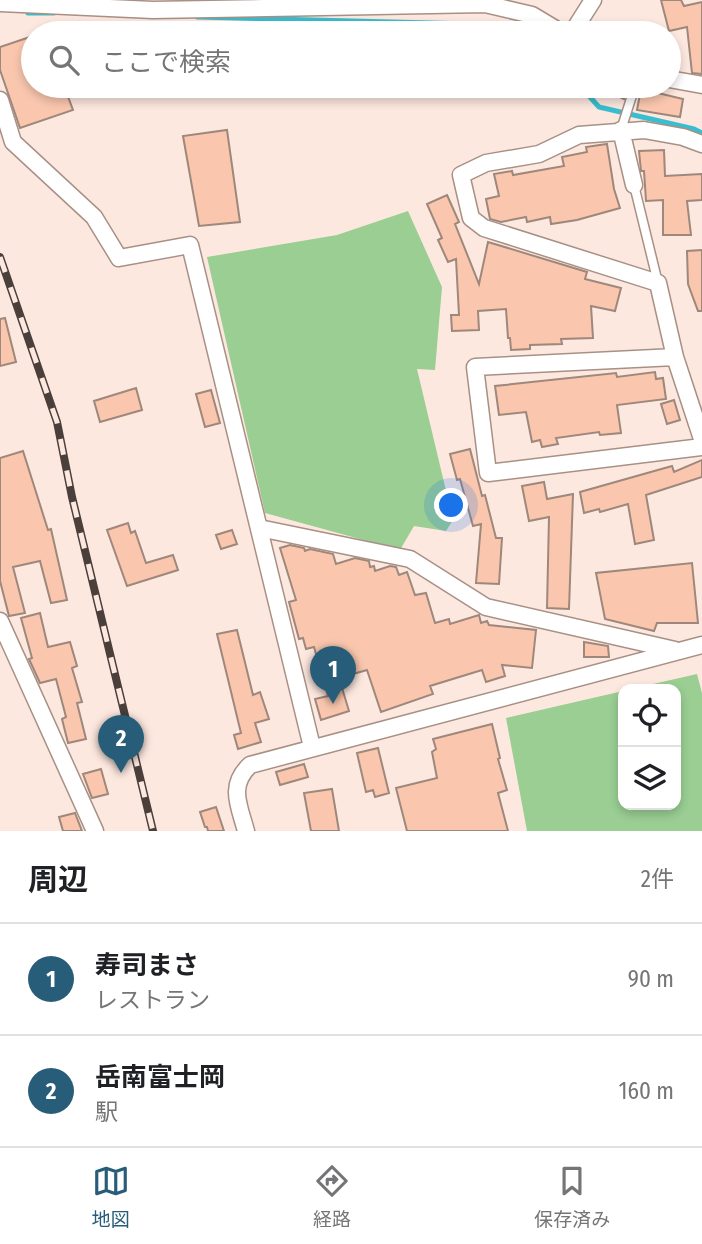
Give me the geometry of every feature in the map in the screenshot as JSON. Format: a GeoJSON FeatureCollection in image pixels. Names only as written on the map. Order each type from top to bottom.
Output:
{"type":"FeatureCollection","features":[{"type":"Feature","properties":{"kind":"street"},"geometry":{"type":"LineString","coordinates":[[580,21],[593,0]]}},
{"type":"Feature","properties":{"kind":"street"},"geometry":{"type":"LineString","coordinates":[[0,3],[485,4],[532,15],[542,21]]}},
{"type":"Feature","properties":{"kind":"street"},"geometry":{"type":"LineString","coordinates":[[681,81],[702,85]]}},
{"type":"Feature","properties":{"kind":"street"},"geometry":{"type":"LineString","coordinates":[[0,100],[13,142],[94,217],[119,258],[190,245],[312,747]]}},
{"type":"Feature","properties":{"kind":"street"},"geometry":{"type":"LineString","coordinates":[[621,130],[634,186]]}},
{"type":"Feature","properties":{"kind":"street"},"geometry":{"type":"LineString","coordinates":[[702,144],[683,137],[644,130],[579,135],[539,154],[485,163],[461,174],[471,218],[484,228],[658,283],[676,358],[702,439]]}},
{"type":"Feature","properties":{"kind":"street"},"geometry":{"type":"LineString","coordinates":[[676,358],[475,367],[488,474],[702,447]]}},
{"type":"Feature","properties":{"kind":"street"},"geometry":{"type":"LineString","coordinates":[[258,528],[410,559],[486,607],[678,651]]}},
{"type":"Feature","properties":{"kind":"street"},"geometry":{"type":"LineString","coordinates":[[0,621],[95,831]]}},
{"type":"Feature","properties":{"kind":"street"},"geometry":{"type":"LineString","coordinates":[[246,831],[236,784],[239,775],[250,765],[702,645]]}},
{"type":"Feature","properties":{"kind":"lane"},"geometry":{"type":"LineString","coordinates":[[621,130],[631,98]]}},
{"type":"Feature","properties":{"kind":"lane"},"geometry":{"type":"LineString","coordinates":[[634,186],[658,283]]}},
{"type":"Feature","properties":{"kind":"green space"},"geometry":{"type":"Polygon","coordinates":[[[408,211],[442,287],[435,370],[417,369],[453,520],[446,531],[414,526],[400,550],[265,513],[207,257],[337,235],[408,211]]]}},
{"type":"Feature","properties":{"kind":"green space"},"geometry":{"type":"Polygon","coordinates":[[[697,674],[702,693],[702,831],[527,831],[506,718],[618,692],[618,810],[681,810],[681,684],[653,684],[697,674]]]}},
{"type":"Feature","properties":{"kind":"building"},"geometry":{"type":"Polygon","coordinates":[[[661,0],[681,0],[684,6],[702,2],[702,74],[692,73],[687,27],[681,28],[681,21],[666,21],[661,0]]]}},
{"type":"Feature","properties":{"kind":"building"},"geometry":{"type":"Polygon","coordinates":[[[21,40],[21,98],[68,98],[73,110],[20,128],[0,70],[0,47],[21,40]]]}},
{"type":"Feature","properties":{"kind":"building"},"geometry":{"type":"Polygon","coordinates":[[[639,98],[683,99],[680,117],[637,110],[639,98]]]}},
{"type":"Feature","properties":{"kind":"building"},"geometry":{"type":"Polygon","coordinates":[[[227,130],[240,222],[199,226],[183,136],[227,130]]]}},
{"type":"Feature","properties":{"kind":"building"},"geometry":{"type":"Polygon","coordinates":[[[607,144],[620,208],[551,224],[550,217],[527,222],[526,217],[501,222],[490,219],[486,199],[499,196],[494,174],[512,171],[513,175],[564,166],[562,157],[587,152],[586,147],[607,144]]]}},
{"type":"Feature","properties":{"kind":"building"},"geometry":{"type":"Polygon","coordinates":[[[664,150],[665,176],[702,174],[702,200],[687,201],[691,235],[663,235],[663,200],[646,201],[644,171],[641,171],[639,151],[664,150]]]}},
{"type":"Feature","properties":{"kind":"building"},"geometry":{"type":"Polygon","coordinates":[[[447,195],[459,222],[455,224],[479,284],[488,242],[587,272],[585,279],[621,288],[615,311],[591,306],[593,338],[561,339],[562,344],[530,345],[530,349],[511,350],[506,309],[478,311],[479,330],[452,331],[451,315],[459,315],[456,259],[448,262],[438,240],[442,238],[427,204],[447,195]]]}},
{"type":"Feature","properties":{"kind":"building"},"geometry":{"type":"Polygon","coordinates":[[[702,250],[702,311],[698,311],[688,284],[687,251],[702,250]]]}},
{"type":"Feature","properties":{"kind":"building"},"geometry":{"type":"Polygon","coordinates":[[[5,318],[16,362],[0,366],[0,319],[5,318]]]}},
{"type":"Feature","properties":{"kind":"building"},"geometry":{"type":"Polygon","coordinates":[[[655,372],[656,379],[663,378],[666,399],[617,405],[621,433],[600,435],[599,432],[556,438],[558,444],[542,447],[540,440],[532,442],[526,412],[499,415],[495,386],[616,373],[617,377],[655,372]]]}},
{"type":"Feature","properties":{"kind":"building"},"geometry":{"type":"Polygon","coordinates":[[[136,388],[142,410],[100,422],[94,401],[136,388]]]}},
{"type":"Feature","properties":{"kind":"building"},"geometry":{"type":"Polygon","coordinates":[[[211,390],[220,423],[205,427],[196,394],[211,390]]]}},
{"type":"Feature","properties":{"kind":"building"},"geometry":{"type":"Polygon","coordinates":[[[674,400],[680,420],[667,424],[661,404],[674,400]]]}},
{"type":"Feature","properties":{"kind":"building"},"geometry":{"type":"Polygon","coordinates":[[[470,449],[496,538],[502,538],[499,584],[476,583],[481,524],[473,526],[450,454],[470,449]]]}},
{"type":"Feature","properties":{"kind":"building"},"geometry":{"type":"Polygon","coordinates":[[[23,451],[48,530],[51,529],[67,600],[51,603],[40,561],[13,567],[25,613],[9,616],[0,581],[0,458],[23,451]]]}},
{"type":"Feature","properties":{"kind":"building"},"geometry":{"type":"Polygon","coordinates":[[[702,460],[702,477],[646,495],[654,540],[635,544],[628,504],[600,512],[599,509],[584,513],[580,492],[672,466],[674,472],[702,460]]]}},
{"type":"Feature","properties":{"kind":"building"},"geometry":{"type":"Polygon","coordinates":[[[544,482],[547,499],[573,494],[569,609],[547,608],[549,517],[529,521],[522,486],[544,482]]]}},
{"type":"Feature","properties":{"kind":"building"},"geometry":{"type":"Polygon","coordinates":[[[128,523],[131,533],[135,531],[146,563],[173,555],[178,570],[127,586],[107,530],[128,523]]]}},
{"type":"Feature","properties":{"kind":"building"},"geometry":{"type":"Polygon","coordinates":[[[232,530],[237,544],[221,549],[216,535],[232,530]]]}},
{"type":"Feature","properties":{"kind":"building"},"geometry":{"type":"Polygon","coordinates":[[[290,545],[304,548],[305,551],[310,549],[333,554],[336,564],[355,558],[369,561],[370,567],[374,566],[375,571],[390,566],[396,567],[399,575],[407,572],[415,595],[426,593],[435,623],[449,619],[450,624],[479,615],[481,623],[487,621],[489,625],[536,630],[532,668],[502,665],[505,676],[486,682],[482,670],[430,686],[433,694],[381,712],[367,670],[339,678],[349,711],[321,720],[315,699],[328,696],[314,647],[306,649],[303,638],[299,639],[289,602],[296,600],[280,548],[290,545]]]}},
{"type":"Feature","properties":{"kind":"building"},"geometry":{"type":"Polygon","coordinates":[[[692,563],[698,623],[657,623],[654,631],[605,619],[596,573],[692,563]]]}},
{"type":"Feature","properties":{"kind":"building"},"geometry":{"type":"Polygon","coordinates":[[[40,613],[48,647],[70,642],[77,666],[72,668],[82,702],[77,703],[86,739],[68,743],[62,719],[66,717],[56,679],[40,683],[29,659],[32,658],[21,618],[40,613]]]}},
{"type":"Feature","properties":{"kind":"building"},"geometry":{"type":"Polygon","coordinates":[[[237,630],[253,695],[260,692],[269,719],[255,723],[261,742],[238,749],[234,735],[241,733],[217,634],[237,630]]]}},
{"type":"Feature","properties":{"kind":"building"},"geometry":{"type":"Polygon","coordinates":[[[584,642],[608,646],[609,657],[584,657],[584,642]]]}},
{"type":"Feature","properties":{"kind":"building"},"geometry":{"type":"Polygon","coordinates":[[[492,724],[507,790],[498,793],[508,831],[407,831],[396,788],[437,778],[432,752],[436,749],[433,739],[492,724]]]}},
{"type":"Feature","properties":{"kind":"building"},"geometry":{"type":"Polygon","coordinates":[[[378,748],[389,793],[375,797],[373,790],[366,792],[357,753],[378,748]]]}},
{"type":"Feature","properties":{"kind":"building"},"geometry":{"type":"Polygon","coordinates":[[[304,764],[308,777],[280,785],[276,772],[304,764]]]}},
{"type":"Feature","properties":{"kind":"building"},"geometry":{"type":"Polygon","coordinates":[[[101,769],[108,794],[92,798],[83,774],[101,769]]]}},
{"type":"Feature","properties":{"kind":"building"},"geometry":{"type":"Polygon","coordinates":[[[332,789],[339,831],[311,831],[304,793],[332,789]]]}},
{"type":"Feature","properties":{"kind":"building"},"geometry":{"type":"Polygon","coordinates":[[[216,807],[224,831],[208,831],[200,812],[216,807]]]}},
{"type":"Feature","properties":{"kind":"building"},"geometry":{"type":"Polygon","coordinates":[[[75,813],[82,831],[63,831],[59,817],[75,813]]]}},
{"type":"Feature","properties":{"kind":"waterway"},"geometry":{"type":"LineString","coordinates":[[28,13],[54,13]]}},
{"type":"Feature","properties":{"kind":"waterway"},"geometry":{"type":"LineString","coordinates":[[197,17],[354,21]]}},
{"type":"Feature","properties":{"kind":"waterway"},"geometry":{"type":"LineString","coordinates":[[591,98],[599,107],[702,133]]}},
{"type":"Feature","properties":{"kind":"railway"},"geometry":{"type":"LineString","coordinates":[[0,257],[57,422],[72,497],[153,831]]}},
{"type":"Feature","properties":{"kind":"place","name":"寿司まさ"},"geometry":{"type":"Point","coordinates":[333,704]}},
{"type":"Feature","properties":{"kind":"place","name":"岳南富士岡"},"geometry":{"type":"Point","coordinates":[121,773]}}]}
